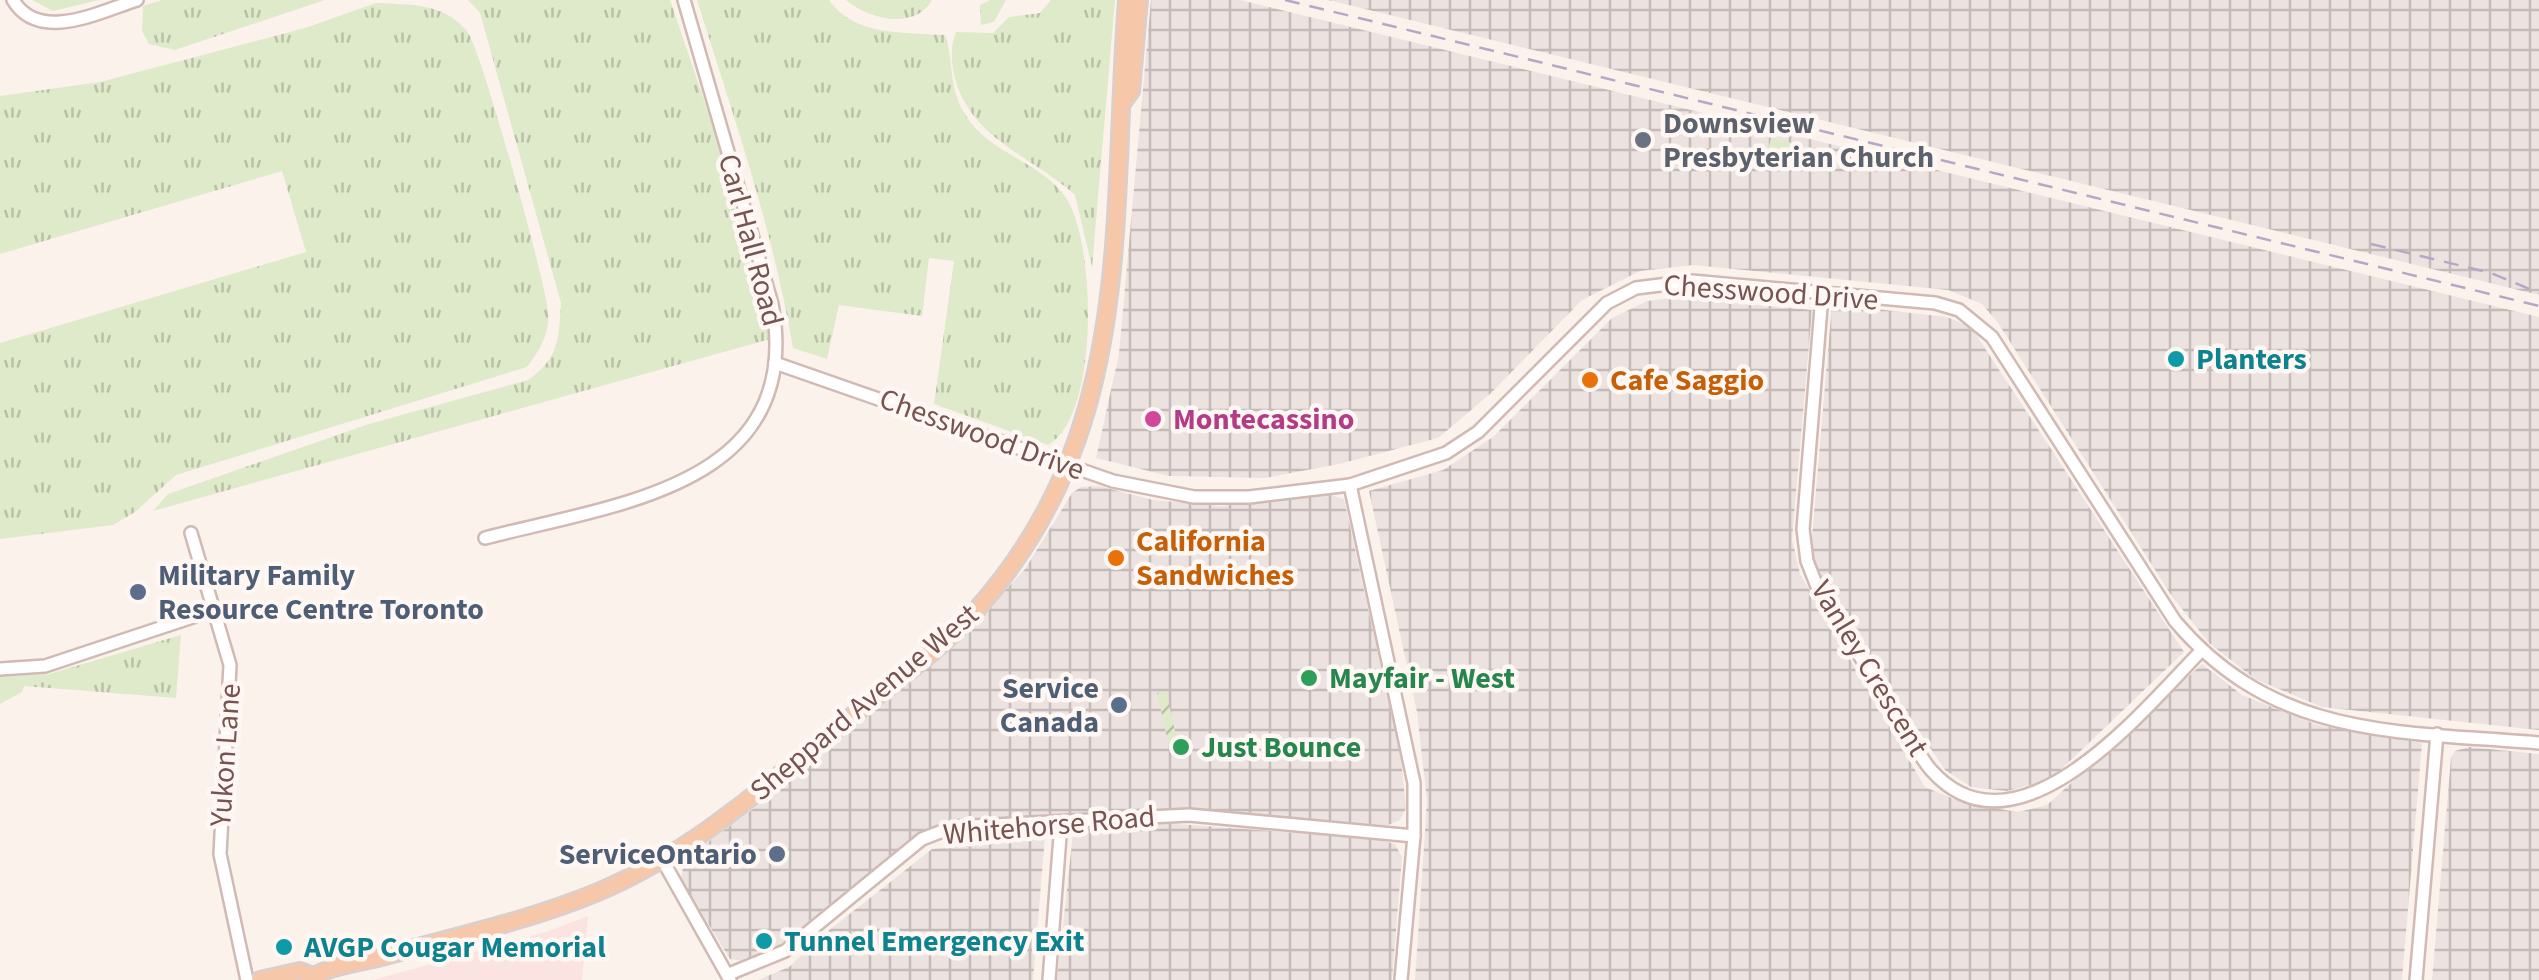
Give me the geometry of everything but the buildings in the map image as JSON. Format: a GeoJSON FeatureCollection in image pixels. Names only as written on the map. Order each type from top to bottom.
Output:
{"type":"FeatureCollection","features":[{"type":"Feature","properties":{"kind":"main road","name":"Sheppard Avenue West"},"geometry":{"type":"LineString","coordinates":[[260,980],[300,970],[311,978],[534,915],[595,893],[663,861],[750,799],[974,613],[1028,545],[1070,467],[1096,380],[1108,307],[1126,0]]}},
{"type":"Feature","properties":{"kind":"main road","name":"Sheppard Avenue West"},"geometry":{"type":"LineString","coordinates":[[1123,102],[1131,92],[1139,0]]}},
{"type":"Feature","properties":{"kind":"street"},"geometry":{"type":"LineString","coordinates":[[13,0],[28,16],[52,23],[137,0]]}},
{"type":"Feature","properties":{"kind":"street","name":"Carl Hall Road"},"geometry":{"type":"LineString","coordinates":[[486,538],[649,494],[708,469],[734,449],[754,423],[775,362],[772,304],[684,0]]}},
{"type":"Feature","properties":{"kind":"street","name":"Chesswood Drive"},"geometry":{"type":"LineString","coordinates":[[775,362],[1070,467],[1150,490],[1194,497],[1249,496],[1350,484],[1430,460],[1467,440],[1607,303],[1636,288],[1692,281],[1935,303],[1976,320],[1992,337],[2175,621],[2201,651],[2242,684],[2292,710],[2334,722],[2539,743]]}},
{"type":"Feature","properties":{"kind":"street","name":"Vanley Crescent"},"geometry":{"type":"LineString","coordinates":[[1822,295],[1803,529],[1807,561],[1818,589],[1932,772],[1973,795],[2003,800],[2033,794],[2066,778],[2096,756],[2201,651]]}},
{"type":"Feature","properties":{"kind":"street"},"geometry":{"type":"LineString","coordinates":[[1350,484],[1412,766],[1414,836],[1401,980]]}},
{"type":"Feature","properties":{"kind":"street","name":"Yukon Lane"},"geometry":{"type":"LineString","coordinates":[[191,533],[230,666],[220,854],[247,980]]}},
{"type":"Feature","properties":{"kind":"street"},"geometry":{"type":"LineString","coordinates":[[0,669],[45,666],[214,610]]}},
{"type":"Feature","properties":{"kind":"street"},"geometry":{"type":"LineString","coordinates":[[2416,980],[2438,734]]}},
{"type":"Feature","properties":{"kind":"street","name":"Whitehorse Road"},"geometry":{"type":"LineString","coordinates":[[729,977],[785,951],[933,832],[976,825],[1188,815],[1414,836]]}},
{"type":"Feature","properties":{"kind":"street"},"geometry":{"type":"LineString","coordinates":[[1048,980],[1061,823]]}},
{"type":"Feature","properties":{"kind":"street"},"geometry":{"type":"LineString","coordinates":[[663,861],[729,977]]}},
{"type":"Feature","properties":{"kind":"shaded area"},"geometry":{"type":"Polygon","coordinates":[[[1151,0],[1240,0],[2539,317],[2539,730],[2322,707],[2255,679],[2209,643],[2171,595],[1998,323],[1982,304],[1948,290],[1693,265],[1640,271],[1582,300],[1490,394],[1438,438],[1339,464],[1265,478],[1169,476],[1096,458],[1119,354],[1151,0]]]}},
{"type":"Feature","properties":{"kind":"shaded area"},"geometry":{"type":"Polygon","coordinates":[[[1328,0],[2539,0],[2539,295],[1328,0]]]}},
{"type":"Feature","properties":{"kind":"shaded area"},"geometry":{"type":"Polygon","coordinates":[[[1678,297],[1812,310],[1792,539],[1800,574],[1925,787],[1963,803],[2018,812],[2047,805],[2202,664],[2242,695],[2317,725],[2422,743],[2402,980],[1415,980],[1427,801],[1417,712],[1369,491],[1443,470],[1493,437],[1612,318],[1647,301],[1678,297]]]}},
{"type":"Feature","properties":{"kind":"shaded area"},"geometry":{"type":"Polygon","coordinates":[[[1832,304],[1947,317],[1971,327],[2184,652],[2050,780],[2007,791],[1971,787],[1945,770],[1826,592],[1811,549],[1832,304]]]}},
{"type":"Feature","properties":{"kind":"shaded area"},"geometry":{"type":"Polygon","coordinates":[[[1099,486],[1153,500],[1221,506],[1328,494],[1344,499],[1401,759],[1406,808],[1400,820],[1386,826],[1173,808],[951,820],[918,833],[778,946],[743,961],[730,959],[681,880],[684,860],[757,806],[959,640],[1025,569],[1072,493],[1081,487],[1099,486]]]}},
{"type":"Feature","properties":{"kind":"shaded area"},"geometry":{"type":"Polygon","coordinates":[[[2469,747],[2539,754],[2539,980],[2432,980],[2451,758],[2455,751],[2469,747]]]}},
{"type":"Feature","properties":{"kind":"shaded area"},"geometry":{"type":"Polygon","coordinates":[[[1164,823],[1377,839],[1395,844],[1402,857],[1392,980],[1057,980],[1073,834],[1086,827],[1164,823]]]}},
{"type":"Feature","properties":{"kind":"shaded area"},"geometry":{"type":"Polygon","coordinates":[[[1045,837],[1033,980],[758,980],[789,967],[823,935],[932,849],[1045,837]]]}},
{"type":"Feature","properties":{"kind":"shaded area"},"geometry":{"type":"Polygon","coordinates":[[[588,916],[582,980],[373,980],[546,932],[588,916]]]}},
{"type":"Feature","properties":{"kind":"green space"},"geometry":{"type":"Polygon","coordinates":[[[32,0],[99,0],[53,11],[32,0]]]}},
{"type":"Feature","properties":{"kind":"green space"},"geometry":{"type":"Polygon","coordinates":[[[162,0],[325,0],[175,50],[149,44],[142,31],[143,6],[162,0]]]}},
{"type":"Feature","properties":{"kind":"green space"},"geometry":{"type":"Polygon","coordinates":[[[468,0],[670,0],[717,138],[770,339],[153,511],[168,494],[369,424],[528,380],[552,355],[561,303],[480,13],[468,0]]]}},
{"type":"Feature","properties":{"kind":"green space"},"geometry":{"type":"Polygon","coordinates":[[[697,0],[829,0],[852,21],[867,27],[945,35],[956,95],[966,116],[988,140],[1056,186],[1076,220],[1087,288],[1084,366],[1077,400],[1065,428],[1048,445],[934,404],[954,261],[929,258],[922,316],[839,305],[827,359],[793,348],[763,216],[697,0]]]}},
{"type":"Feature","properties":{"kind":"green space"},"geometry":{"type":"Polygon","coordinates":[[[846,0],[932,0],[914,16],[891,19],[866,12],[846,0]]]}},
{"type":"Feature","properties":{"kind":"green space"},"geometry":{"type":"Polygon","coordinates":[[[990,0],[1006,0],[994,22],[981,25],[980,5],[990,0]]]}},
{"type":"Feature","properties":{"kind":"green space"},"geometry":{"type":"Polygon","coordinates":[[[1051,0],[1115,0],[1092,267],[1075,195],[985,129],[960,93],[953,70],[956,32],[993,33],[1009,17],[1040,13],[1051,0]]]}},
{"type":"Feature","properties":{"kind":"green space"},"geometry":{"type":"Polygon","coordinates":[[[376,3],[436,10],[467,31],[474,47],[512,166],[548,311],[546,334],[532,361],[527,367],[176,475],[135,512],[113,525],[0,539],[0,343],[306,252],[282,171],[0,254],[0,96],[100,82],[305,28],[376,3]]]}},
{"type":"Feature","properties":{"kind":"green space"},"geometry":{"type":"Polygon","coordinates":[[[1771,138],[1797,144],[1793,164],[1766,158],[1771,138]]]}},
{"type":"Feature","properties":{"kind":"green space"},"geometry":{"type":"Polygon","coordinates":[[[181,635],[176,698],[24,686],[22,692],[0,704],[0,677],[49,674],[181,635]]]}},
{"type":"Feature","properties":{"kind":"green space"},"geometry":{"type":"Polygon","coordinates":[[[1166,691],[1178,744],[1169,746],[1157,693],[1166,691]]]}},
{"type":"Feature","properties":{"kind":"railway"},"geometry":{"type":"LineString","coordinates":[[1285,0],[2539,306]]}},
{"type":"Feature","properties":{"kind":"railway"},"geometry":{"type":"LineString","coordinates":[[2371,244],[2491,273],[2539,293]]}},
{"type":"Feature","properties":{"kind":"place","name":"Downsview Presbyterian Church"},"geometry":{"type":"Point","coordinates":[1643,140]}},
{"type":"Feature","properties":{"kind":"place","name":"Planters"},"geometry":{"type":"Point","coordinates":[2176,359]}},
{"type":"Feature","properties":{"kind":"place","name":"Cafe Saggio"},"geometry":{"type":"Point","coordinates":[1590,380]}},
{"type":"Feature","properties":{"kind":"place","name":"Montecassino"},"geometry":{"type":"Point","coordinates":[1153,419]}},
{"type":"Feature","properties":{"kind":"place","name":"California Sandwiches"},"geometry":{"type":"Point","coordinates":[1116,558]}},
{"type":"Feature","properties":{"kind":"place","name":"Military Family Resource Centre Toronto"},"geometry":{"type":"Point","coordinates":[138,592]}},
{"type":"Feature","properties":{"kind":"place","name":"Mayfair - West"},"geometry":{"type":"Point","coordinates":[1309,678]}},
{"type":"Feature","properties":{"kind":"place","name":"Service Canada"},"geometry":{"type":"Point","coordinates":[1119,705]}},
{"type":"Feature","properties":{"kind":"place","name":"Just Bounce"},"geometry":{"type":"Point","coordinates":[1181,747]}},
{"type":"Feature","properties":{"kind":"place","name":"ServiceOntario"},"geometry":{"type":"Point","coordinates":[777,854]}},
{"type":"Feature","properties":{"kind":"place","name":"Tunnel Emergency Exit"},"geometry":{"type":"Point","coordinates":[764,941]}},
{"type":"Feature","properties":{"kind":"place","name":"AVGP Cougar Memorial"},"geometry":{"type":"Point","coordinates":[284,947]}}]}
